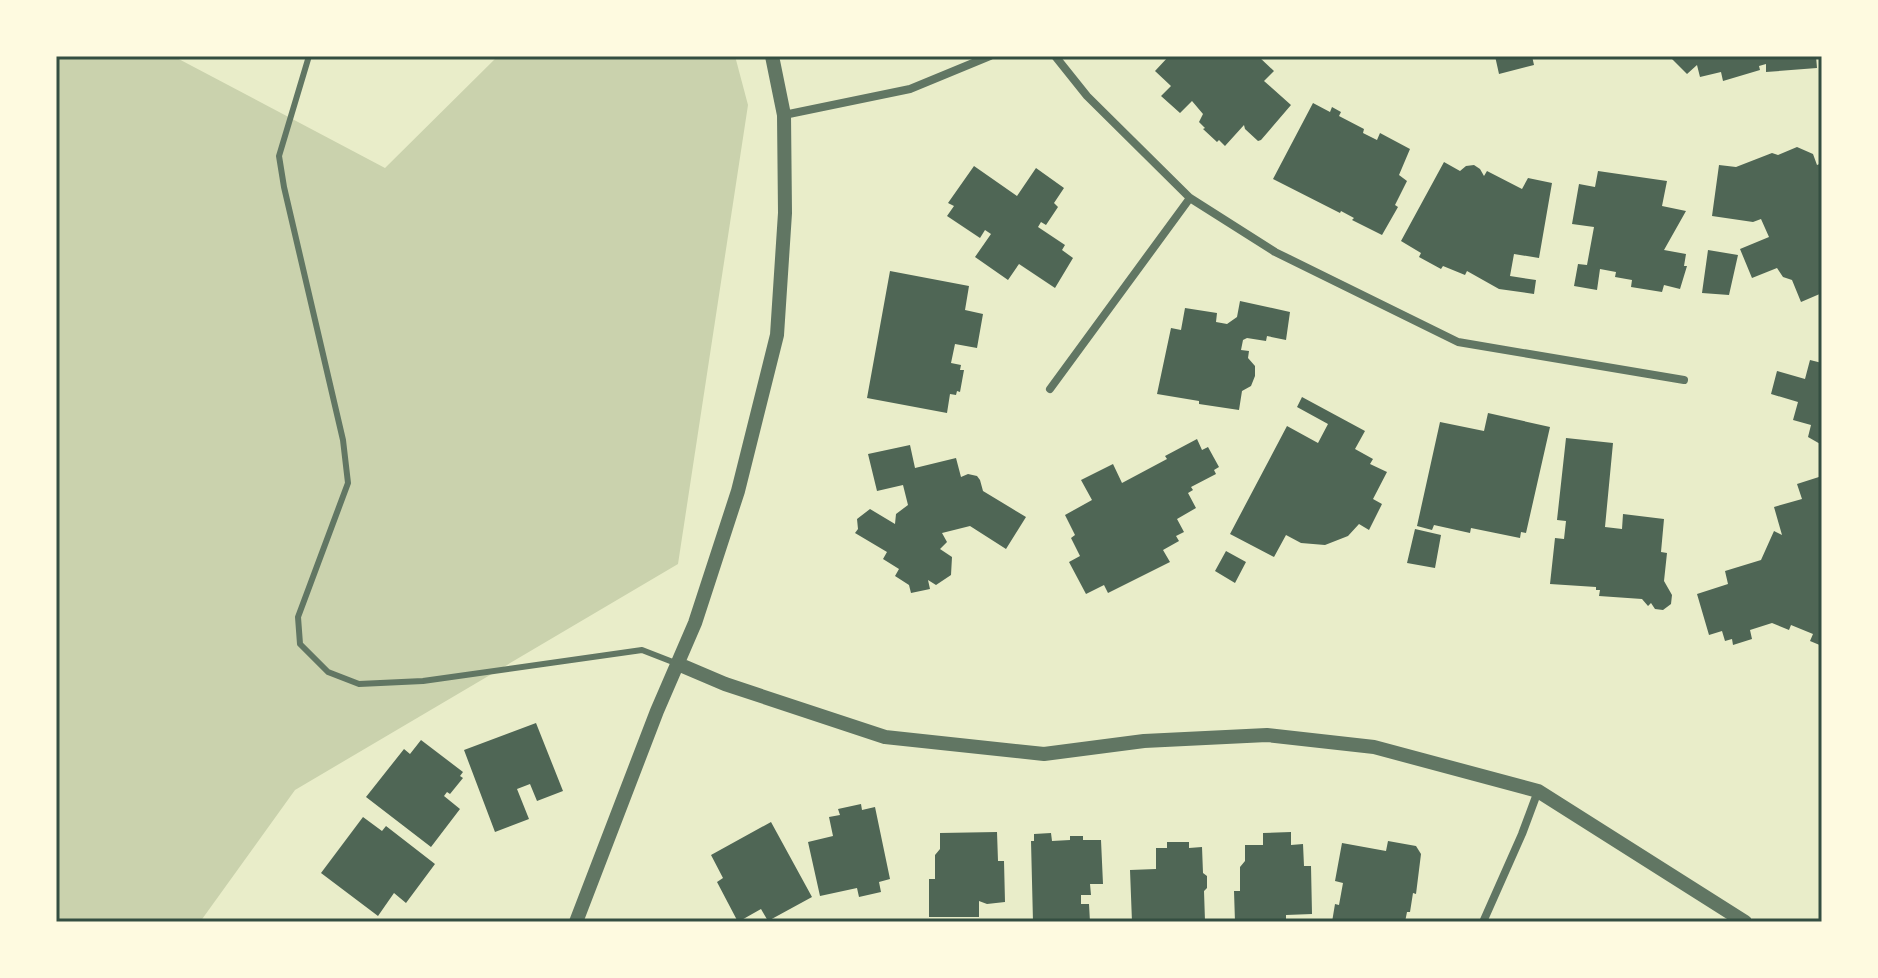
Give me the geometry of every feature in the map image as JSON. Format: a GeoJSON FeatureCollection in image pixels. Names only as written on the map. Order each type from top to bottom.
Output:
{"type":"FeatureCollection","features":[{"type":"Feature","properties":{"kind":"street"},"geometry":{"type":"LineString","coordinates":[[576,922],[695,623],[738,491],[777,335],[785,213],[784,115],[772,56]]}},
{"type":"Feature","properties":{"kind":"street"},"geometry":{"type":"LineString","coordinates":[[784,115],[910,89],[990,56]]}},
{"type":"Feature","properties":{"kind":"street"},"geometry":{"type":"LineString","coordinates":[[1055,56],[1087,96],[1190,198],[1275,252],[1458,342],[1684,380]]}},
{"type":"Feature","properties":{"kind":"street"},"geometry":{"type":"LineString","coordinates":[[1050,389],[1190,198]]}},
{"type":"Feature","properties":{"kind":"street"},"geometry":{"type":"LineString","coordinates":[[678,664],[725,684],[885,737],[1044,754],[1144,741],[1267,735],[1374,747],[1538,791],[1745,922]]}},
{"type":"Feature","properties":{"kind":"street"},"geometry":{"type":"LineString","coordinates":[[1483,922],[1538,791]]}},
{"type":"Feature","properties":{"kind":"lane"},"geometry":{"type":"LineString","coordinates":[[309,56],[279,156],[343,440],[348,483],[298,617],[300,644],[328,672],[359,684],[423,681],[642,650],[678,664]]}},
{"type":"Feature","properties":{"kind":"green space"},"geometry":{"type":"Polygon","coordinates":[[[56,56],[173,56],[385,168],[498,56],[735,56],[748,105],[678,564],[295,790],[200,922],[56,922],[56,56]]]}},
{"type":"Feature","properties":{"kind":"building"},"geometry":{"type":"Polygon","coordinates":[[[1169,56],[1258,56],[1274,71],[1264,81],[1291,105],[1261,140],[1258,141],[1244,125],[1225,146],[1203,129],[1199,122],[1203,114],[1192,101],[1180,113],[1161,96],[1171,86],[1155,71],[1169,56]]]}},
{"type":"Feature","properties":{"kind":"building"},"geometry":{"type":"Polygon","coordinates":[[[1495,56],[1532,56],[1534,65],[1499,74],[1495,56]]]}},
{"type":"Feature","properties":{"kind":"building"},"geometry":{"type":"Polygon","coordinates":[[[1669,56],[1816,56],[1817,68],[1766,72],[1766,64],[1759,66],[1760,70],[1723,81],[1721,72],[1700,77],[1697,65],[1687,74],[1669,56]]]}},
{"type":"Feature","properties":{"kind":"building"},"geometry":{"type":"Polygon","coordinates":[[[1313,103],[1330,112],[1332,107],[1341,112],[1339,116],[1377,140],[1380,133],[1410,149],[1399,175],[1407,181],[1395,205],[1398,207],[1382,235],[1341,211],[1273,179],[1313,103]]]}},
{"type":"Feature","properties":{"kind":"building"},"geometry":{"type":"Polygon","coordinates":[[[1797,147],[1813,154],[1817,165],[1822,163],[1822,293],[1801,302],[1792,280],[1783,277],[1777,268],[1752,278],[1740,249],[1769,237],[1761,219],[1753,222],[1712,216],[1719,165],[1736,167],[1797,147]]]}},
{"type":"Feature","properties":{"kind":"building"},"geometry":{"type":"Polygon","coordinates":[[[1444,162],[1460,171],[1474,165],[1484,176],[1487,171],[1522,189],[1528,178],[1552,183],[1539,258],[1514,254],[1510,276],[1536,280],[1534,294],[1499,289],[1467,271],[1465,275],[1443,266],[1441,269],[1419,257],[1421,253],[1401,241],[1444,162]]]}},
{"type":"Feature","properties":{"kind":"building"},"geometry":{"type":"Polygon","coordinates":[[[974,166],[1017,196],[1036,168],[1064,188],[1054,203],[1058,207],[1046,225],[1041,222],[1038,227],[1065,245],[1062,250],[1073,258],[1055,288],[1019,264],[1008,280],[975,257],[991,234],[985,230],[980,238],[947,216],[954,206],[948,203],[974,166]]]}},
{"type":"Feature","properties":{"kind":"building"},"geometry":{"type":"Polygon","coordinates":[[[1598,171],[1667,181],[1662,206],[1686,211],[1664,250],[1686,254],[1684,266],[1687,266],[1680,289],[1664,285],[1662,292],[1631,287],[1632,280],[1615,277],[1616,272],[1600,269],[1597,290],[1574,286],[1578,264],[1587,265],[1594,227],[1572,224],[1579,184],[1595,187],[1598,171]]]}},
{"type":"Feature","properties":{"kind":"building"},"geometry":{"type":"Polygon","coordinates":[[[1708,250],[1738,255],[1729,295],[1702,293],[1708,250]]]}},
{"type":"Feature","properties":{"kind":"building"},"geometry":{"type":"Polygon","coordinates":[[[890,271],[969,286],[965,310],[983,314],[977,348],[955,344],[951,363],[961,365],[960,370],[964,370],[960,392],[950,394],[947,413],[867,398],[890,271]]]}},
{"type":"Feature","properties":{"kind":"building"},"geometry":{"type":"Polygon","coordinates":[[[1240,301],[1290,312],[1286,340],[1267,336],[1266,341],[1243,340],[1241,350],[1249,351],[1248,358],[1255,366],[1255,376],[1251,386],[1242,391],[1239,410],[1157,394],[1171,328],[1181,330],[1185,308],[1217,313],[1216,322],[1227,324],[1237,317],[1240,301]]]}},
{"type":"Feature","properties":{"kind":"building"},"geometry":{"type":"Polygon","coordinates":[[[1810,360],[1822,363],[1822,445],[1808,437],[1811,425],[1793,420],[1798,402],[1771,394],[1777,371],[1805,379],[1810,360]]]}},
{"type":"Feature","properties":{"kind":"building"},"geometry":{"type":"Polygon","coordinates":[[[1302,397],[1365,431],[1355,449],[1373,459],[1370,464],[1387,472],[1373,499],[1382,504],[1369,530],[1359,524],[1348,536],[1325,545],[1301,543],[1286,535],[1274,557],[1230,534],[1287,426],[1318,443],[1328,424],[1297,407],[1302,397]]]}},
{"type":"Feature","properties":{"kind":"building"},"geometry":{"type":"Polygon","coordinates":[[[1488,413],[1550,427],[1526,533],[1521,532],[1520,538],[1471,528],[1470,533],[1434,525],[1432,530],[1417,526],[1440,422],[1484,431],[1488,413]]]}},
{"type":"Feature","properties":{"kind":"building"},"geometry":{"type":"Polygon","coordinates":[[[1566,438],[1613,443],[1605,527],[1622,529],[1623,514],[1664,519],[1661,552],[1667,553],[1664,581],[1672,595],[1671,604],[1663,610],[1655,609],[1651,603],[1648,606],[1642,599],[1599,596],[1600,590],[1596,587],[1550,584],[1555,538],[1564,539],[1566,521],[1557,520],[1566,438]]]}},
{"type":"Feature","properties":{"kind":"building"},"geometry":{"type":"Polygon","coordinates":[[[1197,439],[1202,450],[1208,447],[1219,467],[1214,470],[1216,474],[1191,487],[1193,490],[1188,493],[1196,508],[1177,519],[1184,532],[1176,536],[1179,541],[1163,550],[1170,562],[1108,593],[1104,585],[1086,594],[1069,562],[1080,556],[1071,538],[1075,535],[1065,515],[1092,500],[1081,480],[1113,464],[1122,483],[1197,439]]]}},
{"type":"Feature","properties":{"kind":"building"},"geometry":{"type":"Polygon","coordinates":[[[910,445],[915,468],[956,458],[961,477],[968,474],[977,476],[983,491],[1026,517],[1006,549],[970,526],[942,533],[947,542],[940,549],[952,557],[951,575],[936,585],[928,580],[930,589],[911,593],[909,585],[895,576],[899,569],[883,559],[887,552],[855,533],[858,529],[857,519],[870,509],[895,524],[896,514],[908,505],[903,485],[877,491],[868,454],[910,445]]]}},
{"type":"Feature","properties":{"kind":"building"},"geometry":{"type":"Polygon","coordinates":[[[1822,476],[1822,646],[1810,641],[1813,634],[1791,625],[1789,630],[1772,623],[1750,630],[1752,639],[1733,645],[1732,639],[1725,641],[1722,631],[1709,635],[1697,594],[1728,584],[1725,571],[1761,560],[1774,531],[1782,535],[1774,507],[1802,499],[1797,484],[1822,476]]]}},
{"type":"Feature","properties":{"kind":"building"},"geometry":{"type":"Polygon","coordinates":[[[1415,529],[1441,535],[1435,568],[1407,563],[1415,529]]]}},
{"type":"Feature","properties":{"kind":"building"},"geometry":{"type":"Polygon","coordinates":[[[1226,551],[1246,562],[1235,583],[1215,571],[1226,551]]]}},
{"type":"Feature","properties":{"kind":"building"},"geometry":{"type":"Polygon","coordinates":[[[536,723],[563,791],[537,801],[530,784],[517,789],[529,819],[495,832],[464,750],[536,723]]]}},
{"type":"Feature","properties":{"kind":"building"},"geometry":{"type":"Polygon","coordinates":[[[421,740],[463,772],[460,776],[463,778],[450,794],[447,792],[444,796],[460,809],[431,847],[366,797],[404,749],[410,754],[421,740]]]}},
{"type":"Feature","properties":{"kind":"building"},"geometry":{"type":"Polygon","coordinates":[[[861,804],[862,810],[875,807],[890,879],[879,882],[881,892],[859,897],[857,888],[820,896],[808,842],[833,836],[829,817],[840,815],[838,809],[861,804]]]}},
{"type":"Feature","properties":{"kind":"building"},"geometry":{"type":"Polygon","coordinates":[[[363,817],[382,831],[386,826],[435,864],[406,903],[394,893],[378,916],[321,873],[363,817]]]}},
{"type":"Feature","properties":{"kind":"building"},"geometry":{"type":"Polygon","coordinates":[[[771,822],[812,897],[768,921],[761,909],[738,922],[717,882],[723,878],[711,855],[771,822]]]}},
{"type":"Feature","properties":{"kind":"building"},"geometry":{"type":"Polygon","coordinates":[[[997,832],[998,861],[1004,861],[1005,902],[987,904],[979,901],[979,917],[929,917],[929,879],[935,879],[935,855],[940,849],[940,833],[997,832]]]}},
{"type":"Feature","properties":{"kind":"building"},"geometry":{"type":"Polygon","coordinates":[[[1291,832],[1291,845],[1303,844],[1304,866],[1311,866],[1312,914],[1286,915],[1286,922],[1235,922],[1234,891],[1240,891],[1240,867],[1245,861],[1245,845],[1263,845],[1263,833],[1291,832]]]}},
{"type":"Feature","properties":{"kind":"building"},"geometry":{"type":"Polygon","coordinates":[[[1051,833],[1052,841],[1070,840],[1070,836],[1101,840],[1103,884],[1090,884],[1091,895],[1081,895],[1081,904],[1089,904],[1090,922],[1033,922],[1031,841],[1034,841],[1034,834],[1051,833]]]}},
{"type":"Feature","properties":{"kind":"building"},"geometry":{"type":"Polygon","coordinates":[[[1388,841],[1416,846],[1421,854],[1416,894],[1413,893],[1405,922],[1332,922],[1343,883],[1335,881],[1342,843],[1386,851],[1388,841]]]}},
{"type":"Feature","properties":{"kind":"building"},"geometry":{"type":"Polygon","coordinates":[[[1167,842],[1189,842],[1189,848],[1202,847],[1203,873],[1207,876],[1205,921],[1132,922],[1130,870],[1156,869],[1156,848],[1167,848],[1167,842]]]}}]}
